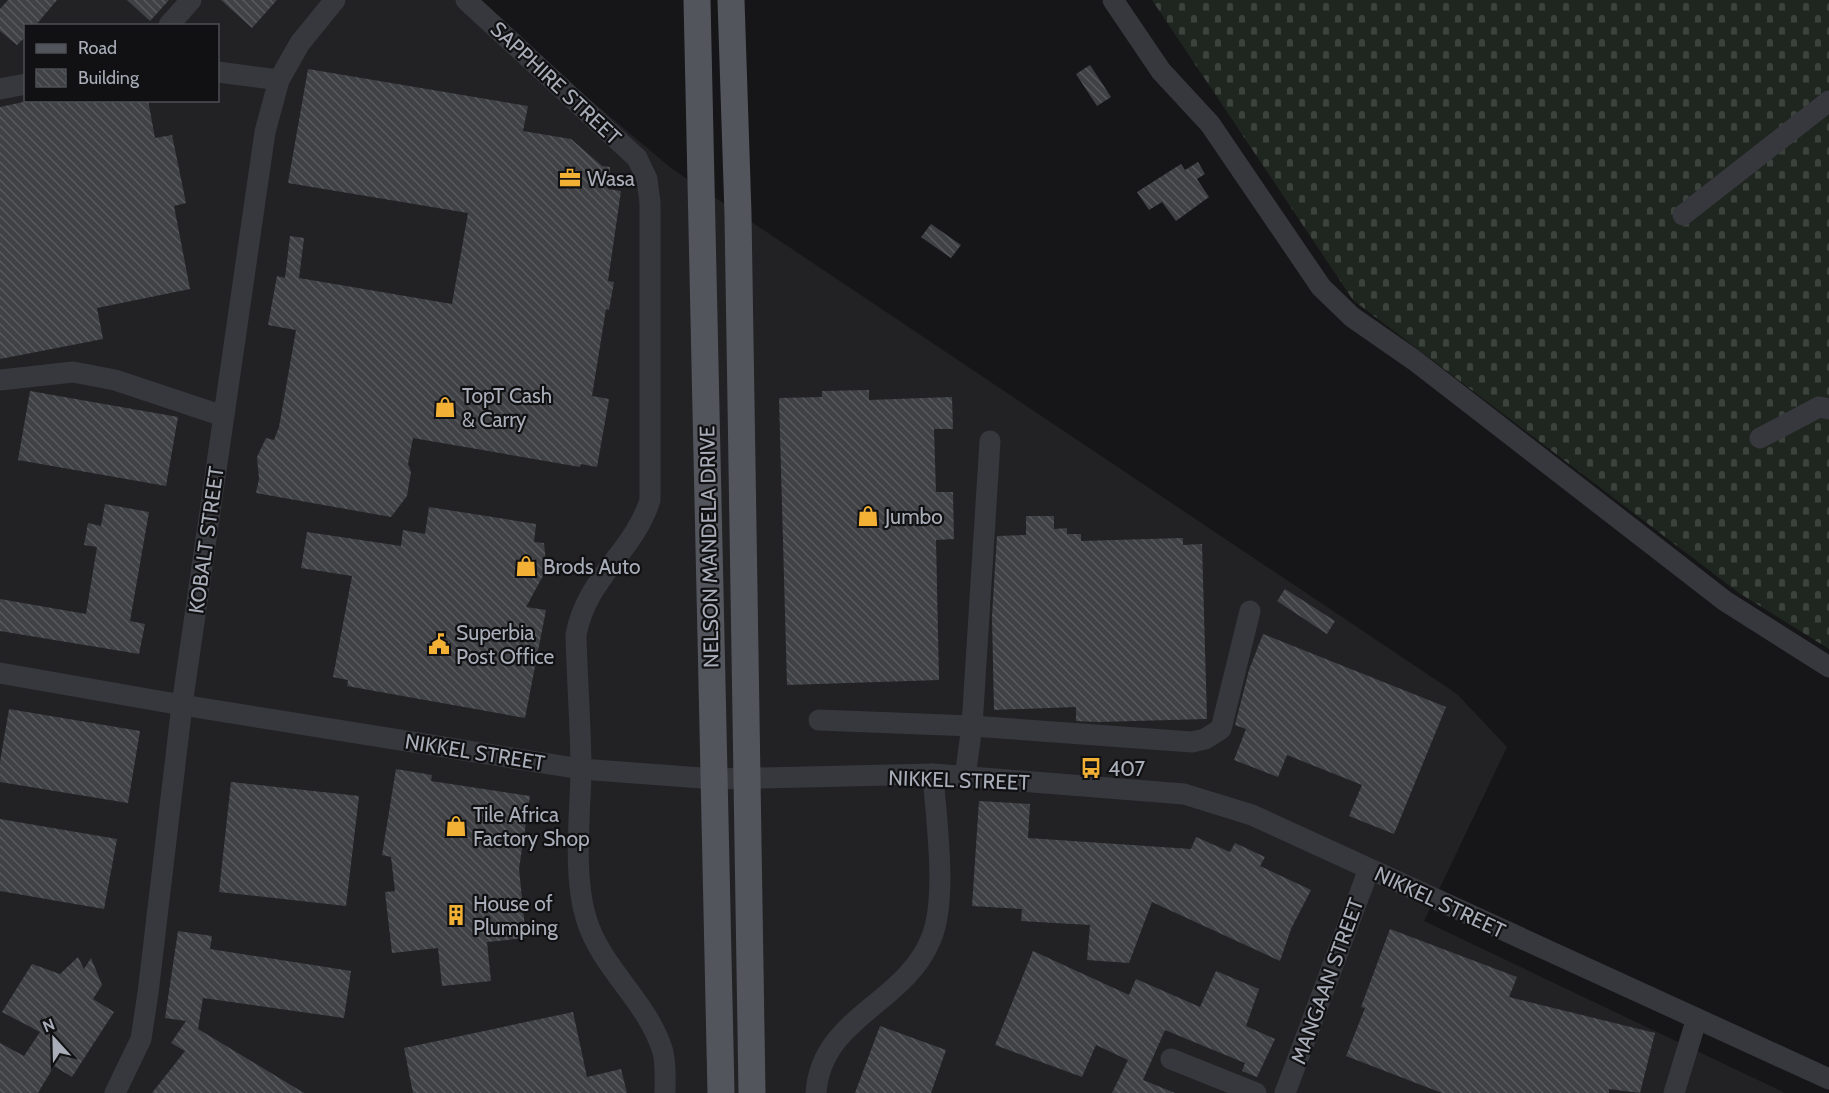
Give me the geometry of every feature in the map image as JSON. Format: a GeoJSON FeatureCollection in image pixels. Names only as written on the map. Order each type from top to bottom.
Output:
{"type":"FeatureCollection","features":[{"type":"Feature","properties":{"kind":"main road","name":"NELSON MANDELA DRIVE"},"geometry":{"type":"LineString","coordinates":[[697,0],[721,1093]]}},
{"type":"Feature","properties":{"kind":"main road","name":"NELSON MANDELA DRIVE"},"geometry":{"type":"LineString","coordinates":[[731,0],[738,214],[752,1093]]}},
{"type":"Feature","properties":{"kind":"street"},"geometry":{"type":"LineString","coordinates":[[170,24],[191,0]]}},
{"type":"Feature","properties":{"kind":"street","name":"KOBALT STREET"},"geometry":{"type":"LineString","coordinates":[[115,1093],[141,1039],[182,705],[265,132],[279,80],[300,43],[335,0]]}},
{"type":"Feature","properties":{"kind":"street","name":"SAPPHIRE STREET"},"geometry":{"type":"LineString","coordinates":[[466,0],[638,158],[647,179],[650,203],[650,500],[640,525],[583,605],[578,622],[576,635],[581,769]]}},
{"type":"Feature","properties":{"kind":"street"},"geometry":{"type":"LineString","coordinates":[[1113,0],[1161,71],[1210,124],[1321,286],[1352,317],[1414,360],[1725,600],[1829,668]]}},
{"type":"Feature","properties":{"kind":"street"},"geometry":{"type":"LineString","coordinates":[[219,72],[279,80]]}},
{"type":"Feature","properties":{"kind":"street"},"geometry":{"type":"LineString","coordinates":[[0,89],[24,84]]}},
{"type":"Feature","properties":{"kind":"street"},"geometry":{"type":"LineString","coordinates":[[1683,215],[1829,101]]}},
{"type":"Feature","properties":{"kind":"street"},"geometry":{"type":"LineString","coordinates":[[0,380],[73,372],[115,381],[223,416]]}},
{"type":"Feature","properties":{"kind":"street"},"geometry":{"type":"LineString","coordinates":[[1760,438],[1820,407],[1829,409]]}},
{"type":"Feature","properties":{"kind":"street"},"geometry":{"type":"LineString","coordinates":[[965,777],[972,726],[990,441]]}},
{"type":"Feature","properties":{"kind":"street"},"geometry":{"type":"LineString","coordinates":[[819,720],[972,726],[1192,742],[1204,740],[1221,729],[1250,611]]}},
{"type":"Feature","properties":{"kind":"street","name":"NIKKEL STREET"},"geometry":{"type":"LineString","coordinates":[[0,673],[182,705],[581,769],[715,779],[933,774],[1184,794],[1252,815],[1696,1021],[1829,1079]]}},
{"type":"Feature","properties":{"kind":"street"},"geometry":{"type":"LineString","coordinates":[[581,769],[579,849],[585,915],[603,955],[649,1018],[664,1055],[665,1093]]}},
{"type":"Feature","properties":{"kind":"street"},"geometry":{"type":"LineString","coordinates":[[816,1093],[819,1069],[833,1042],[908,976],[931,938],[936,912],[939,862],[933,774]]}},
{"type":"Feature","properties":{"kind":"street","name":"MANGAAN STREET"},"geometry":{"type":"LineString","coordinates":[[1285,1093],[1369,868]]}},
{"type":"Feature","properties":{"kind":"street"},"geometry":{"type":"LineString","coordinates":[[1674,1093],[1696,1021]]}},
{"type":"Feature","properties":{"kind":"street"},"geometry":{"type":"LineString","coordinates":[[1171,1059],[1256,1093]]}},
{"type":"Feature","properties":{"kind":"shaded area"},"geometry":{"type":"Polygon","coordinates":[[[0,0],[472,0],[671,168],[1457,694],[1507,747],[1424,921],[1785,1093],[0,1093],[0,0]]]}},
{"type":"Feature","properties":{"kind":"green space"},"geometry":{"type":"Polygon","coordinates":[[[1152,0],[1829,0],[1829,649],[1739,593],[1353,300],[1152,0]]]}},
{"type":"Feature","properties":{"kind":"building"},"geometry":{"type":"Polygon","coordinates":[[[8,0],[57,0],[37,24],[24,24],[24,38],[17,45],[0,31],[0,9],[8,0]]]}},
{"type":"Feature","properties":{"kind":"building"},"geometry":{"type":"Polygon","coordinates":[[[127,0],[169,0],[150,21],[127,0]]]}},
{"type":"Feature","properties":{"kind":"building"},"geometry":{"type":"Polygon","coordinates":[[[221,0],[277,0],[252,28],[221,0]]]}},
{"type":"Feature","properties":{"kind":"building"},"geometry":{"type":"Polygon","coordinates":[[[1090,65],[1111,97],[1097,106],[1076,74],[1090,65]]]}},
{"type":"Feature","properties":{"kind":"building"},"geometry":{"type":"Polygon","coordinates":[[[308,69],[528,106],[523,131],[571,139],[602,166],[610,167],[608,189],[621,191],[608,281],[614,282],[609,310],[606,309],[592,396],[609,399],[597,467],[581,464],[580,467],[413,438],[408,464],[411,472],[407,496],[391,517],[256,493],[259,479],[257,457],[266,438],[274,440],[279,427],[296,330],[268,325],[277,276],[285,278],[290,236],[304,238],[299,278],[452,304],[468,213],[288,183],[308,69]]]}},
{"type":"Feature","properties":{"kind":"building"},"geometry":{"type":"Polygon","coordinates":[[[24,102],[148,102],[155,138],[172,135],[186,203],[174,206],[190,289],[97,308],[103,339],[0,359],[0,107],[24,102]]]}},
{"type":"Feature","properties":{"kind":"building"},"geometry":{"type":"Polygon","coordinates":[[[1198,162],[1205,174],[1197,179],[1209,197],[1176,221],[1162,202],[1149,210],[1137,192],[1181,164],[1185,170],[1198,162]]]}},
{"type":"Feature","properties":{"kind":"building"},"geometry":{"type":"Polygon","coordinates":[[[931,224],[961,245],[951,258],[921,237],[931,224]]]}},
{"type":"Feature","properties":{"kind":"building","name":"Jumbo"},"geometry":{"type":"Polygon","coordinates":[[[869,390],[869,400],[952,397],[953,429],[934,429],[936,492],[953,492],[954,539],[936,540],[939,680],[787,685],[779,398],[822,397],[822,391],[869,390]]]}},
{"type":"Feature","properties":{"kind":"building"},"geometry":{"type":"Polygon","coordinates":[[[30,391],[178,417],[166,486],[18,460],[30,391]]]}},
{"type":"Feature","properties":{"kind":"building"},"geometry":{"type":"Polygon","coordinates":[[[105,504],[149,512],[130,621],[145,624],[139,654],[0,631],[0,599],[86,614],[97,547],[84,545],[88,523],[101,526],[105,504]]]}},
{"type":"Feature","properties":{"kind":"building","name":"Superbia Post Office"},"geometry":{"type":"Polygon","coordinates":[[[429,507],[536,524],[534,542],[544,543],[546,563],[544,574],[526,607],[546,610],[525,718],[347,686],[348,680],[333,677],[352,576],[301,568],[307,532],[401,546],[403,530],[425,534],[429,507]]]}},
{"type":"Feature","properties":{"kind":"building"},"geometry":{"type":"Polygon","coordinates":[[[1026,516],[1054,516],[1054,529],[1067,528],[1067,534],[1081,534],[1081,541],[1183,538],[1183,545],[1202,544],[1207,719],[1098,722],[1076,721],[1076,707],[994,710],[992,616],[997,536],[1026,535],[1026,516]]]}},
{"type":"Feature","properties":{"kind":"building"},"geometry":{"type":"Polygon","coordinates":[[[1285,589],[1335,621],[1327,634],[1277,601],[1285,589]]]}},
{"type":"Feature","properties":{"kind":"building"},"geometry":{"type":"Polygon","coordinates":[[[1263,634],[1446,707],[1394,834],[1349,816],[1362,785],[1287,755],[1278,777],[1234,760],[1246,729],[1235,725],[1249,670],[1263,634]]]}},
{"type":"Feature","properties":{"kind":"building"},"geometry":{"type":"Polygon","coordinates":[[[9,709],[140,731],[128,803],[0,782],[0,762],[9,709]]]}},
{"type":"Feature","properties":{"kind":"building"},"geometry":{"type":"Polygon","coordinates":[[[396,769],[432,775],[431,781],[530,796],[519,869],[526,938],[487,942],[491,981],[442,986],[438,948],[392,953],[385,892],[395,891],[391,857],[382,855],[396,769]]]}},
{"type":"Feature","properties":{"kind":"building"},"geometry":{"type":"Polygon","coordinates":[[[231,782],[359,796],[346,906],[219,892],[231,782]]]}},
{"type":"Feature","properties":{"kind":"building"},"geometry":{"type":"Polygon","coordinates":[[[979,801],[1030,804],[1028,838],[1191,849],[1196,837],[1230,852],[1235,843],[1265,857],[1260,866],[1311,890],[1291,929],[1280,961],[1152,902],[1129,963],[1087,960],[1090,925],[1021,921],[1022,909],[972,906],[979,801]]]}},
{"type":"Feature","properties":{"kind":"building"},"geometry":{"type":"Polygon","coordinates":[[[0,819],[117,839],[104,909],[0,891],[0,819]]]}},
{"type":"Feature","properties":{"kind":"building"},"geometry":{"type":"Polygon","coordinates":[[[1390,929],[1517,977],[1509,997],[1655,1033],[1640,1093],[1609,1089],[1609,1093],[1442,1093],[1346,1056],[1365,1008],[1361,1007],[1390,929]]]}},
{"type":"Feature","properties":{"kind":"building"},"geometry":{"type":"Polygon","coordinates":[[[178,931],[212,936],[210,949],[351,971],[344,1018],[203,998],[198,1029],[304,1093],[152,1093],[185,1051],[171,1043],[186,1021],[165,1018],[178,931]]]}},
{"type":"Feature","properties":{"kind":"building"},"geometry":{"type":"Polygon","coordinates":[[[1033,951],[1129,995],[1136,979],[1200,1007],[1216,971],[1259,989],[1246,1026],[1275,1039],[1257,1077],[1242,1071],[1245,1063],[1165,1030],[1143,1080],[1175,1093],[1112,1093],[1128,1060],[1096,1045],[1082,1077],[995,1045],[1033,951]]]}},
{"type":"Feature","properties":{"kind":"building"},"geometry":{"type":"Polygon","coordinates":[[[78,957],[84,969],[91,958],[102,985],[93,999],[114,1012],[72,1077],[54,1066],[38,1093],[0,1093],[0,1043],[24,1056],[40,1032],[2,1012],[32,964],[60,974],[78,957]]]}},
{"type":"Feature","properties":{"kind":"building"},"geometry":{"type":"Polygon","coordinates":[[[573,1012],[587,1077],[621,1069],[627,1093],[413,1093],[404,1048],[573,1012]]]}},
{"type":"Feature","properties":{"kind":"building"},"geometry":{"type":"Polygon","coordinates":[[[880,1026],[946,1050],[931,1093],[855,1093],[880,1026]]]}},
{"type":"Feature","properties":{"kind":"place","name":"Wasa"},"geometry":{"type":"Point","coordinates":[570,178]}},
{"type":"Feature","properties":{"kind":"place","name":"TopT Cash & Carry"},"geometry":{"type":"Point","coordinates":[445,407]}},
{"type":"Feature","properties":{"kind":"place","name":"Jumbo"},"geometry":{"type":"Point","coordinates":[868,516]}},
{"type":"Feature","properties":{"kind":"place","name":"Brods Auto"},"geometry":{"type":"Point","coordinates":[526,566]}},
{"type":"Feature","properties":{"kind":"place","name":"Superbia Post Office"},"geometry":{"type":"Point","coordinates":[439,644]}},
{"type":"Feature","properties":{"kind":"place","name":"407"},"geometry":{"type":"Point","coordinates":[1091,768]}},
{"type":"Feature","properties":{"kind":"place","name":"Tile Africa Factory Shop"},"geometry":{"type":"Point","coordinates":[456,826]}},
{"type":"Feature","properties":{"kind":"place","name":"House of Plumping"},"geometry":{"type":"Point","coordinates":[456,915]}}]}
